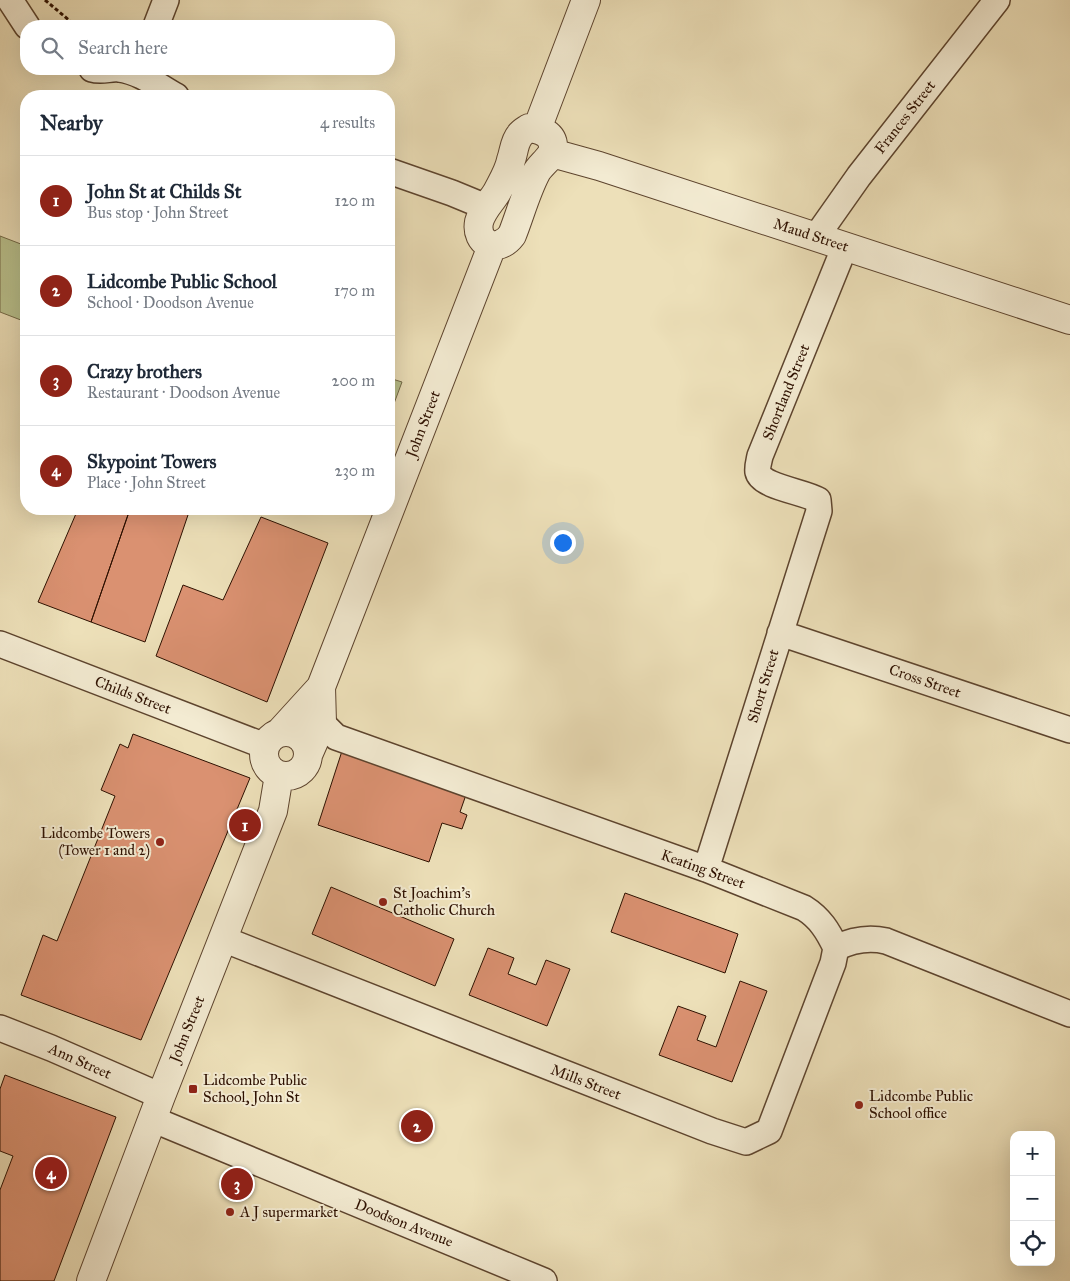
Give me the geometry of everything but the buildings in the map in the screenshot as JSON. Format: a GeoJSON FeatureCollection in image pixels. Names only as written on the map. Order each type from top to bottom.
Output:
{"type":"FeatureCollection","features":[{"type":"Feature","properties":{"kind":"street"},"geometry":{"type":"LineString","coordinates":[[10,0],[22,20]]}},
{"type":"Feature","properties":{"kind":"street"},"geometry":{"type":"LineString","coordinates":[[158,20],[166,0]]}},
{"type":"Feature","properties":{"kind":"street"},"geometry":{"type":"LineString","coordinates":[[536,128],[586,0]]}},
{"type":"Feature","properties":{"kind":"street","name":"Frances Street"},"geometry":{"type":"LineString","coordinates":[[816,237],[860,176],[997,0]]}},
{"type":"Feature","properties":{"kind":"street"},"geometry":{"type":"LineString","coordinates":[[145,75],[167,90]]}},
{"type":"Feature","properties":{"kind":"street"},"geometry":{"type":"LineString","coordinates":[[529,128],[536,128],[549,136],[553,141],[552,153],[536,172],[512,235],[508,241],[500,246],[492,246],[485,241],[480,233],[479,223],[486,207],[496,194],[507,172],[513,149],[520,134],[529,128]]}},
{"type":"Feature","properties":{"kind":"street","name":"Maud Street"},"geometry":{"type":"LineString","coordinates":[[552,153],[600,166],[1070,320]]}},
{"type":"Feature","properties":{"kind":"street"},"geometry":{"type":"LineString","coordinates":[[395,173],[486,207]]}},
{"type":"Feature","properties":{"kind":"street","name":"John Street"},"geometry":{"type":"LineString","coordinates":[[395,496],[492,246]]}},
{"type":"Feature","properties":{"kind":"street","name":"Shortland Street"},"geometry":{"type":"LineString","coordinates":[[819,503],[818,500],[811,496],[765,481],[758,472],[758,466],[760,456],[845,246]]}},
{"type":"Feature","properties":{"kind":"street","name":"Short Street"},"geometry":{"type":"LineString","coordinates":[[706,869],[817,520],[819,503]]}},
{"type":"Feature","properties":{"kind":"street","name":"John Street"},"geometry":{"type":"LineString","coordinates":[[273,739],[321,686],[387,515]]}},
{"type":"Feature","properties":{"kind":"street","name":"Cross Street"},"geometry":{"type":"LineString","coordinates":[[780,633],[1070,730]]}},
{"type":"Feature","properties":{"kind":"street","name":"Childs Street"},"geometry":{"type":"LineString","coordinates":[[0,644],[273,739]]}},
{"type":"Feature","properties":{"kind":"street","name":"John Street"},"geometry":{"type":"LineString","coordinates":[[308,755],[322,723],[321,686]]}},
{"type":"Feature","properties":{"kind":"street","name":"Keating Street"},"geometry":{"type":"LineString","coordinates":[[322,723],[336,737],[706,869],[804,908],[816,916],[829,933],[836,948]]}},
{"type":"Feature","properties":{"kind":"street"},"geometry":{"type":"LineString","coordinates":[[288,732],[301,737],[308,748],[304,768],[293,775],[279,775],[268,767],[264,760],[273,739],[288,732]]}},
{"type":"Feature","properties":{"kind":"street","name":"John Street"},"geometry":{"type":"LineString","coordinates":[[91,1281],[274,811],[279,775]]}},
{"type":"Feature","properties":{"kind":"street"},"geometry":{"type":"LineString","coordinates":[[836,948],[858,940],[875,938],[886,941],[1070,1014]]}},
{"type":"Feature","properties":{"kind":"street","name":"Mills Street"},"geometry":{"type":"LineString","coordinates":[[223,939],[712,1132],[746,1142],[769,1131],[833,963],[836,948]]}},
{"type":"Feature","properties":{"kind":"street","name":"Ann Street"},"geometry":{"type":"LineString","coordinates":[[0,1028],[51,1048],[157,1108]]}},
{"type":"Feature","properties":{"kind":"street","name":"Doodson Avenue"},"geometry":{"type":"LineString","coordinates":[[157,1108],[544,1281]]}},
{"type":"Feature","properties":{"kind":"path"},"geometry":{"type":"LineString","coordinates":[[45,0],[69,20]]}},
{"type":"Feature","properties":{"kind":"green space"},"geometry":{"type":"Polygon","coordinates":[[[0,236],[20,244],[20,320],[0,312],[0,236]]]}},
{"type":"Feature","properties":{"kind":"green space"},"geometry":{"type":"Polygon","coordinates":[[[395,380],[402,382],[395,401],[395,380]]]}},
{"type":"Feature","properties":{"kind":"place","name":"John St at Childs St"},"geometry":{"type":"Point","coordinates":[245,825]}},
{"type":"Feature","properties":{"kind":"place","name":"Lidcombe Towers (Tower 1 and 2)"},"geometry":{"type":"Point","coordinates":[160,842]}},
{"type":"Feature","properties":{"kind":"place","name":"St Joachim’s Catholic Church"},"geometry":{"type":"Point","coordinates":[383,902]}},
{"type":"Feature","properties":{"kind":"place","name":"Lidcombe Public School, John St"},"geometry":{"type":"Point","coordinates":[193,1089]}},
{"type":"Feature","properties":{"kind":"place","name":"Lidcombe Public School office"},"geometry":{"type":"Point","coordinates":[859,1105]}},
{"type":"Feature","properties":{"kind":"place","name":"Lidcombe Public School"},"geometry":{"type":"Point","coordinates":[417,1126]}},
{"type":"Feature","properties":{"kind":"place","name":"Skypoint Towers"},"geometry":{"type":"Point","coordinates":[51,1173]}},
{"type":"Feature","properties":{"kind":"place","name":"Crazy brothers"},"geometry":{"type":"Point","coordinates":[237,1184]}},
{"type":"Feature","properties":{"kind":"place","name":"A J supermarket"},"geometry":{"type":"Point","coordinates":[230,1212]}}]}
